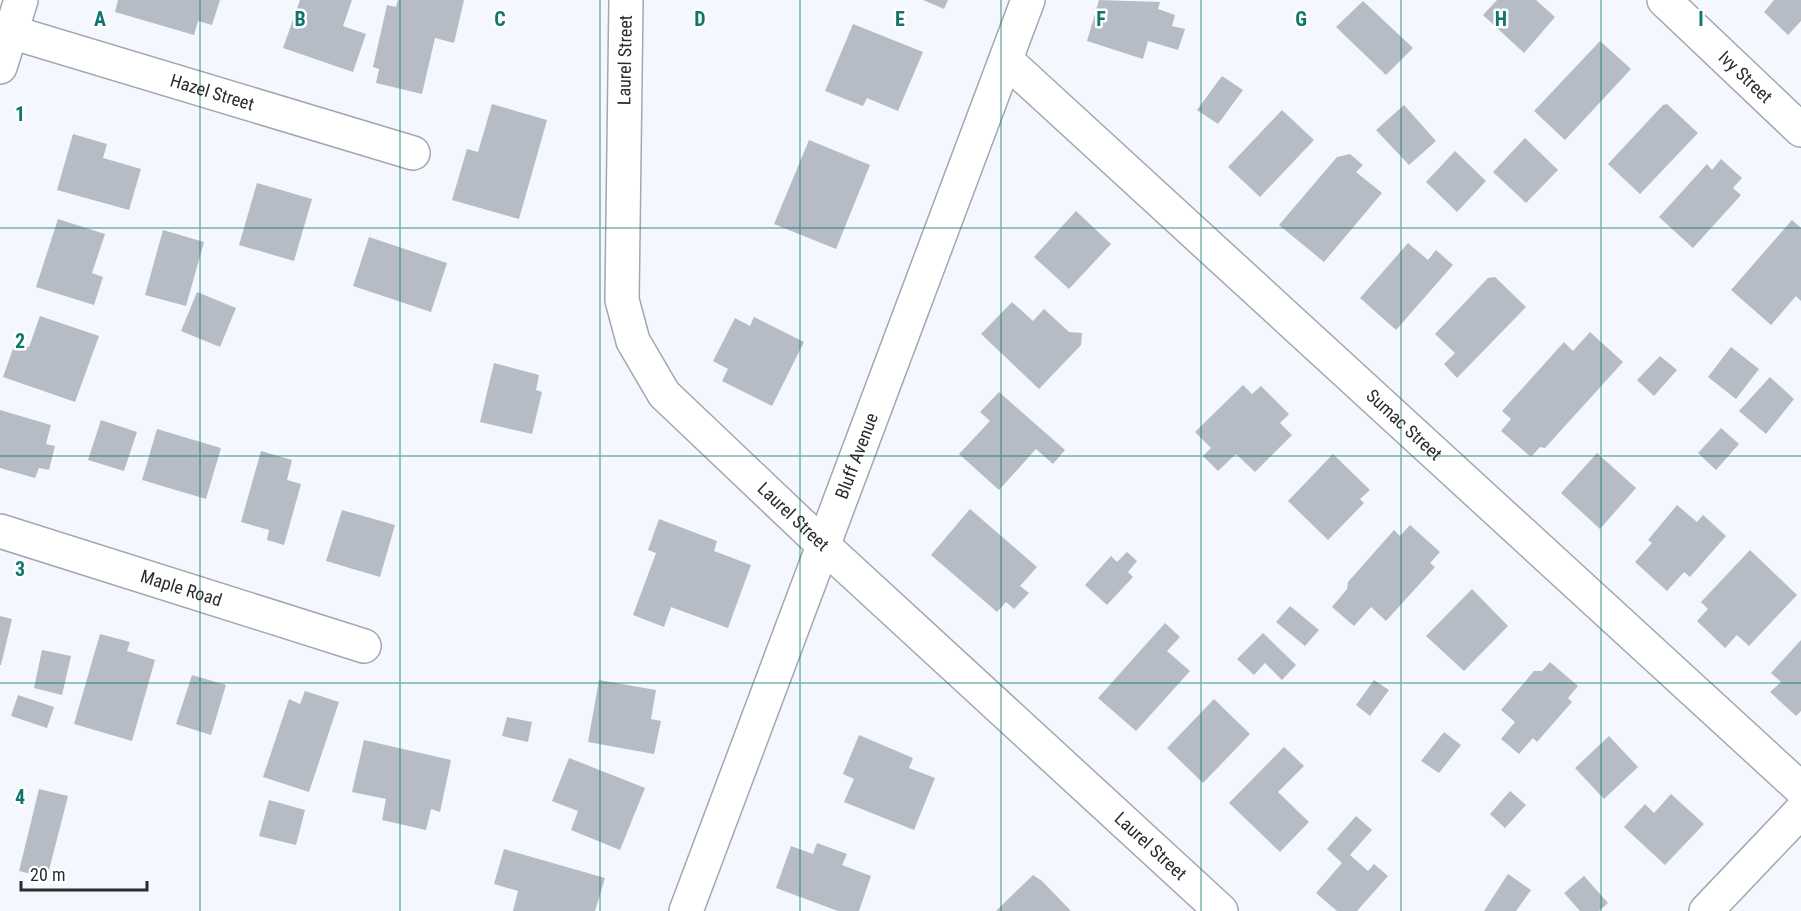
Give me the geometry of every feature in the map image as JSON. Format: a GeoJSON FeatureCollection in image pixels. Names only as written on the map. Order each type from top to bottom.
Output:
{"type":"FeatureCollection","features":[{"type":"Feature","properties":{"kind":"street"},"geometry":{"type":"LineString","coordinates":[[0,67],[21,0]]}},
{"type":"Feature","properties":{"kind":"street","name":"Laurel Street"},"geometry":{"type":"LineString","coordinates":[[626,0],[622,300],[633,341],[664,394],[823,545],[1221,911]]}},
{"type":"Feature","properties":{"kind":"street","name":"Bluff Avenue"},"geometry":{"type":"LineString","coordinates":[[686,911],[823,545],[845,494],[1028,0]]}},
{"type":"Feature","properties":{"kind":"street","name":"Ivy Street"},"geometry":{"type":"LineString","coordinates":[[1664,0],[1801,130]]}},
{"type":"Feature","properties":{"kind":"street","name":"Hazel Street"},"geometry":{"type":"LineString","coordinates":[[11,32],[413,153]]}},
{"type":"Feature","properties":{"kind":"street","name":"Sumac Street"},"geometry":{"type":"LineString","coordinates":[[1006,60],[1801,789]]}},
{"type":"Feature","properties":{"kind":"street","name":"Maple Road"},"geometry":{"type":"LineString","coordinates":[[0,531],[364,646]]}},
{"type":"Feature","properties":{"kind":"street"},"geometry":{"type":"LineString","coordinates":[[1706,911],[1801,811]]}},
{"type":"Feature","properties":{"kind":"building"},"geometry":{"type":"Polygon","coordinates":[[[118,0],[220,0],[212,25],[198,21],[194,35],[115,12],[118,0]]]}},
{"type":"Feature","properties":{"kind":"building"},"geometry":{"type":"Polygon","coordinates":[[[300,0],[352,0],[343,26],[366,34],[353,72],[283,48],[300,0]]]}},
{"type":"Feature","properties":{"kind":"building"},"geometry":{"type":"Polygon","coordinates":[[[398,0],[464,0],[454,43],[435,38],[422,94],[376,83],[379,69],[373,67],[387,5],[396,7],[398,0]]]}},
{"type":"Feature","properties":{"kind":"building"},"geometry":{"type":"Polygon","coordinates":[[[923,0],[948,0],[944,9],[923,0]]]}},
{"type":"Feature","properties":{"kind":"building"},"geometry":{"type":"Polygon","coordinates":[[[1099,0],[1160,2],[1158,9],[1175,15],[1172,26],[1185,29],[1178,50],[1148,41],[1143,59],[1087,41],[1099,0]]]}},
{"type":"Feature","properties":{"kind":"building"},"geometry":{"type":"Polygon","coordinates":[[[1497,0],[1536,0],[1555,17],[1524,53],[1483,15],[1497,0]]]}},
{"type":"Feature","properties":{"kind":"building"},"geometry":{"type":"Polygon","coordinates":[[[1774,0],[1801,0],[1801,21],[1788,35],[1764,12],[1774,0]]]}},
{"type":"Feature","properties":{"kind":"building"},"geometry":{"type":"Polygon","coordinates":[[[1363,1],[1413,48],[1386,75],[1336,27],[1363,1]]]}},
{"type":"Feature","properties":{"kind":"building"},"geometry":{"type":"Polygon","coordinates":[[[853,24],[923,52],[898,111],[867,98],[863,106],[825,91],[853,24]]]}},
{"type":"Feature","properties":{"kind":"building"},"geometry":{"type":"Polygon","coordinates":[[[1600,41],[1631,69],[1565,140],[1534,111],[1600,41]]]}},
{"type":"Feature","properties":{"kind":"building"},"geometry":{"type":"Polygon","coordinates":[[[1222,76],[1243,90],[1218,124],[1197,110],[1222,76]]]}},
{"type":"Feature","properties":{"kind":"building"},"geometry":{"type":"Polygon","coordinates":[[[492,104],[547,120],[519,219],[452,200],[467,149],[478,152],[492,104]]]}},
{"type":"Feature","properties":{"kind":"building"},"geometry":{"type":"Polygon","coordinates":[[[1667,104],[1698,133],[1640,194],[1608,164],[1663,105],[1667,104]]]}},
{"type":"Feature","properties":{"kind":"building"},"geometry":{"type":"Polygon","coordinates":[[[1404,105],[1436,141],[1409,165],[1376,130],[1404,105]]]}},
{"type":"Feature","properties":{"kind":"building"},"geometry":{"type":"Polygon","coordinates":[[[1282,110],[1314,140],[1260,197],[1228,167],[1282,110]]]}},
{"type":"Feature","properties":{"kind":"building"},"geometry":{"type":"Polygon","coordinates":[[[73,134],[107,144],[103,158],[141,169],[129,210],[57,190],[73,134]]]}},
{"type":"Feature","properties":{"kind":"building"},"geometry":{"type":"Polygon","coordinates":[[[1525,138],[1558,170],[1526,203],[1493,172],[1525,138]]]}},
{"type":"Feature","properties":{"kind":"building"},"geometry":{"type":"Polygon","coordinates":[[[809,140],[870,165],[836,249],[774,224],[809,140]]]}},
{"type":"Feature","properties":{"kind":"building"},"geometry":{"type":"Polygon","coordinates":[[[1455,151],[1486,181],[1457,212],[1426,182],[1455,151]]]}},
{"type":"Feature","properties":{"kind":"building"},"geometry":{"type":"Polygon","coordinates":[[[1350,154],[1363,165],[1356,172],[1382,193],[1324,262],[1279,225],[1337,157],[1350,154]]]}},
{"type":"Feature","properties":{"kind":"building"},"geometry":{"type":"Polygon","coordinates":[[[1721,159],[1742,178],[1733,188],[1741,195],[1693,248],[1659,217],[1707,164],[1712,170],[1721,159]]]}},
{"type":"Feature","properties":{"kind":"building"},"geometry":{"type":"Polygon","coordinates":[[[257,183],[312,199],[294,261],[239,245],[257,183]]]}},
{"type":"Feature","properties":{"kind":"building"},"geometry":{"type":"Polygon","coordinates":[[[1076,211],[1111,244],[1069,289],[1034,257],[1076,211]]]}},
{"type":"Feature","properties":{"kind":"building"},"geometry":{"type":"Polygon","coordinates":[[[58,219],[105,234],[92,273],[103,277],[94,305],[36,287],[58,219]]]}},
{"type":"Feature","properties":{"kind":"building"},"geometry":{"type":"Polygon","coordinates":[[[1792,220],[1801,228],[1801,301],[1796,296],[1771,325],[1731,290],[1792,220]]]}},
{"type":"Feature","properties":{"kind":"building"},"geometry":{"type":"Polygon","coordinates":[[[163,230],[204,242],[186,306],[145,295],[163,230]]]}},
{"type":"Feature","properties":{"kind":"building"},"geometry":{"type":"Polygon","coordinates":[[[369,237],[447,263],[431,312],[353,286],[369,237]]]}},
{"type":"Feature","properties":{"kind":"building"},"geometry":{"type":"Polygon","coordinates":[[[1408,243],[1428,260],[1436,250],[1453,265],[1396,330],[1360,298],[1408,243]]]}},
{"type":"Feature","properties":{"kind":"building"},"geometry":{"type":"Polygon","coordinates":[[[1495,277],[1526,307],[1457,378],[1444,364],[1455,353],[1435,334],[1488,278],[1495,277]]]}},
{"type":"Feature","properties":{"kind":"building"},"geometry":{"type":"Polygon","coordinates":[[[197,292],[236,308],[220,347],[181,331],[197,292]]]}},
{"type":"Feature","properties":{"kind":"building"},"geometry":{"type":"Polygon","coordinates":[[[1012,302],[1033,321],[1044,309],[1069,332],[1082,333],[1081,345],[1039,389],[981,334],[1012,302]]]}},
{"type":"Feature","properties":{"kind":"building"},"geometry":{"type":"Polygon","coordinates":[[[40,316],[99,336],[75,402],[3,377],[15,343],[29,347],[40,316]]]}},
{"type":"Feature","properties":{"kind":"building"},"geometry":{"type":"Polygon","coordinates":[[[754,317],[804,342],[772,406],[722,381],[728,369],[713,361],[735,318],[750,326],[754,317]]]}},
{"type":"Feature","properties":{"kind":"building"},"geometry":{"type":"Polygon","coordinates":[[[1590,332],[1623,362],[1545,448],[1540,447],[1531,457],[1501,431],[1511,419],[1502,411],[1564,342],[1573,351],[1590,332]]]}},
{"type":"Feature","properties":{"kind":"building"},"geometry":{"type":"Polygon","coordinates":[[[1731,347],[1759,369],[1736,399],[1708,377],[1731,347]]]}},
{"type":"Feature","properties":{"kind":"building"},"geometry":{"type":"Polygon","coordinates":[[[1660,356],[1677,370],[1654,396],[1637,380],[1660,356]]]}},
{"type":"Feature","properties":{"kind":"building"},"geometry":{"type":"Polygon","coordinates":[[[494,363],[539,375],[536,390],[542,392],[532,434],[480,422],[494,363]]]}},
{"type":"Feature","properties":{"kind":"building"},"geometry":{"type":"Polygon","coordinates":[[[1770,377],[1794,399],[1766,434],[1739,411],[1770,377]]]}},
{"type":"Feature","properties":{"kind":"building"},"geometry":{"type":"Polygon","coordinates":[[[1243,385],[1252,394],[1261,386],[1289,414],[1280,423],[1292,435],[1255,472],[1236,454],[1218,471],[1203,456],[1211,448],[1195,432],[1243,385]]]}},
{"type":"Feature","properties":{"kind":"building"},"geometry":{"type":"Polygon","coordinates":[[[999,392],[1065,450],[1053,464],[1036,449],[999,490],[959,454],[990,421],[980,412],[999,392]]]}},
{"type":"Feature","properties":{"kind":"building"},"geometry":{"type":"Polygon","coordinates":[[[0,410],[51,425],[46,444],[55,446],[49,470],[39,468],[35,478],[0,468],[0,410]]]}},
{"type":"Feature","properties":{"kind":"building"},"geometry":{"type":"Polygon","coordinates":[[[101,420],[137,432],[124,471],[88,460],[101,420]]]}},
{"type":"Feature","properties":{"kind":"building"},"geometry":{"type":"Polygon","coordinates":[[[1721,428],[1739,444],[1716,470],[1698,453],[1721,428]]]}},
{"type":"Feature","properties":{"kind":"building"},"geometry":{"type":"Polygon","coordinates":[[[157,429],[221,448],[206,499],[142,480],[157,429]]]}},
{"type":"Feature","properties":{"kind":"building"},"geometry":{"type":"Polygon","coordinates":[[[261,451],[292,460],[287,480],[301,484],[284,545],[267,540],[269,530],[241,522],[261,451]]]}},
{"type":"Feature","properties":{"kind":"building"},"geometry":{"type":"Polygon","coordinates":[[[1597,453],[1636,488],[1600,529],[1561,493],[1597,453]]]}},
{"type":"Feature","properties":{"kind":"building"},"geometry":{"type":"Polygon","coordinates":[[[1333,454],[1370,490],[1360,499],[1364,503],[1328,540],[1288,501],[1333,454]]]}},
{"type":"Feature","properties":{"kind":"building"},"geometry":{"type":"Polygon","coordinates":[[[1677,505],[1697,522],[1703,515],[1726,536],[1690,577],[1684,572],[1667,591],[1635,562],[1652,543],[1648,540],[1677,505]]]}},
{"type":"Feature","properties":{"kind":"building"},"geometry":{"type":"Polygon","coordinates":[[[970,509],[1037,567],[1020,586],[1029,593],[1014,609],[1006,602],[997,612],[931,555],[970,509]]]}},
{"type":"Feature","properties":{"kind":"building"},"geometry":{"type":"Polygon","coordinates":[[[342,510],[395,525],[380,577],[326,561],[342,510]]]}},
{"type":"Feature","properties":{"kind":"building"},"geometry":{"type":"Polygon","coordinates":[[[659,519],[717,541],[714,551],[751,565],[728,628],[671,607],[664,627],[633,615],[656,553],[648,550],[659,519]]]}},
{"type":"Feature","properties":{"kind":"building"},"geometry":{"type":"Polygon","coordinates":[[[1410,525],[1440,552],[1430,563],[1435,567],[1386,621],[1371,607],[1354,626],[1332,607],[1347,589],[1348,582],[1394,530],[1400,536],[1410,525]]]}},
{"type":"Feature","properties":{"kind":"building"},"geometry":{"type":"Polygon","coordinates":[[[1750,550],[1797,595],[1749,646],[1737,635],[1725,648],[1697,621],[1708,609],[1701,602],[1750,550]]]}},
{"type":"Feature","properties":{"kind":"building"},"geometry":{"type":"Polygon","coordinates":[[[1127,552],[1137,561],[1128,572],[1133,577],[1107,605],[1085,585],[1111,556],[1117,562],[1127,552]]]}},
{"type":"Feature","properties":{"kind":"building"},"geometry":{"type":"Polygon","coordinates":[[[1472,589],[1508,626],[1464,671],[1426,636],[1472,589]]]}},
{"type":"Feature","properties":{"kind":"building"},"geometry":{"type":"Polygon","coordinates":[[[1290,606],[1319,630],[1305,646],[1276,622],[1290,606]]]}},
{"type":"Feature","properties":{"kind":"building"},"geometry":{"type":"Polygon","coordinates":[[[0,616],[12,619],[1,665],[0,665],[0,616]]]}},
{"type":"Feature","properties":{"kind":"building"},"geometry":{"type":"Polygon","coordinates":[[[1165,623],[1180,637],[1167,651],[1190,671],[1136,731],[1098,698],[1165,623]]]}},
{"type":"Feature","properties":{"kind":"building"},"geometry":{"type":"Polygon","coordinates":[[[1263,633],[1296,665],[1282,680],[1265,663],[1254,675],[1237,659],[1263,633]]]}},
{"type":"Feature","properties":{"kind":"building"},"geometry":{"type":"Polygon","coordinates":[[[100,634],[130,642],[127,651],[155,660],[132,741],[74,724],[100,634]]]}},
{"type":"Feature","properties":{"kind":"building"},"geometry":{"type":"Polygon","coordinates":[[[1801,640],[1801,711],[1796,716],[1770,692],[1781,682],[1771,673],[1801,640]]]}},
{"type":"Feature","properties":{"kind":"building"},"geometry":{"type":"Polygon","coordinates":[[[42,650],[71,656],[62,695],[34,688],[42,650]]]}},
{"type":"Feature","properties":{"kind":"building"},"geometry":{"type":"Polygon","coordinates":[[[1550,662],[1578,686],[1568,698],[1572,702],[1537,742],[1533,738],[1519,754],[1501,739],[1515,722],[1501,710],[1534,671],[1542,671],[1550,662]]]}},
{"type":"Feature","properties":{"kind":"building"},"geometry":{"type":"Polygon","coordinates":[[[192,675],[226,685],[211,735],[176,724],[192,675]]]}},
{"type":"Feature","properties":{"kind":"building"},"geometry":{"type":"Polygon","coordinates":[[[599,680],[656,690],[651,719],[661,721],[654,754],[588,742],[599,680]]]}},
{"type":"Feature","properties":{"kind":"building"},"geometry":{"type":"Polygon","coordinates":[[[1374,680],[1389,690],[1370,716],[1356,705],[1374,680]]]}},
{"type":"Feature","properties":{"kind":"building"},"geometry":{"type":"Polygon","coordinates":[[[305,691],[339,702],[309,792],[263,777],[289,699],[300,704],[305,691]]]}},
{"type":"Feature","properties":{"kind":"building"},"geometry":{"type":"Polygon","coordinates":[[[18,695],[54,707],[47,728],[11,716],[18,695]]]}},
{"type":"Feature","properties":{"kind":"building"},"geometry":{"type":"Polygon","coordinates":[[[1214,699],[1250,734],[1203,783],[1167,748],[1214,699]]]}},
{"type":"Feature","properties":{"kind":"building"},"geometry":{"type":"Polygon","coordinates":[[[507,717],[532,722],[528,742],[502,736],[507,717]]]}},
{"type":"Feature","properties":{"kind":"building"},"geometry":{"type":"Polygon","coordinates":[[[1444,732],[1461,745],[1439,773],[1421,761],[1444,732]]]}},
{"type":"Feature","properties":{"kind":"building"},"geometry":{"type":"Polygon","coordinates":[[[859,735],[913,758],[909,768],[935,778],[914,830],[844,802],[854,779],[843,774],[859,735]]]}},
{"type":"Feature","properties":{"kind":"building"},"geometry":{"type":"Polygon","coordinates":[[[1609,736],[1638,767],[1604,799],[1575,768],[1609,736]]]}},
{"type":"Feature","properties":{"kind":"building"},"geometry":{"type":"Polygon","coordinates":[[[364,740],[451,760],[440,812],[431,809],[426,830],[382,820],[386,799],[352,792],[364,740]]]}},
{"type":"Feature","properties":{"kind":"building"},"geometry":{"type":"Polygon","coordinates":[[[1284,747],[1304,766],[1278,792],[1309,822],[1280,852],[1229,803],[1284,747]]]}},
{"type":"Feature","properties":{"kind":"building"},"geometry":{"type":"Polygon","coordinates":[[[569,758],[645,788],[620,850],[571,830],[578,811],[552,801],[569,758]]]}},
{"type":"Feature","properties":{"kind":"building"},"geometry":{"type":"Polygon","coordinates":[[[39,789],[68,796],[47,878],[19,871],[39,789]]]}},
{"type":"Feature","properties":{"kind":"building"},"geometry":{"type":"Polygon","coordinates":[[[1510,791],[1526,805],[1505,828],[1490,814],[1510,791]]]}},
{"type":"Feature","properties":{"kind":"building"},"geometry":{"type":"Polygon","coordinates":[[[1671,794],[1704,824],[1665,865],[1624,827],[1645,804],[1654,813],[1671,794]]]}},
{"type":"Feature","properties":{"kind":"building"},"geometry":{"type":"Polygon","coordinates":[[[269,800],[305,810],[296,845],[259,836],[269,800]]]}},
{"type":"Feature","properties":{"kind":"building"},"geometry":{"type":"Polygon","coordinates":[[[1356,816],[1372,830],[1350,855],[1368,871],[1374,864],[1388,876],[1357,911],[1337,911],[1316,893],[1342,863],[1327,849],[1356,816]]]}},
{"type":"Feature","properties":{"kind":"building"},"geometry":{"type":"Polygon","coordinates":[[[817,843],[847,854],[842,865],[871,876],[859,911],[838,911],[776,888],[791,846],[813,854],[817,843]]]}},
{"type":"Feature","properties":{"kind":"building"},"geometry":{"type":"Polygon","coordinates":[[[504,849],[605,878],[595,911],[513,911],[518,891],[494,884],[504,849]]]}},
{"type":"Feature","properties":{"kind":"building"},"geometry":{"type":"Polygon","coordinates":[[[1508,874],[1531,890],[1516,911],[1484,911],[1508,874]]]}},
{"type":"Feature","properties":{"kind":"building"},"geometry":{"type":"Polygon","coordinates":[[[1033,875],[1042,881],[1071,911],[996,911],[1033,875]]]}},
{"type":"Feature","properties":{"kind":"building"},"geometry":{"type":"Polygon","coordinates":[[[1584,876],[1608,903],[1599,911],[1580,911],[1564,893],[1584,876]]]}}]}
